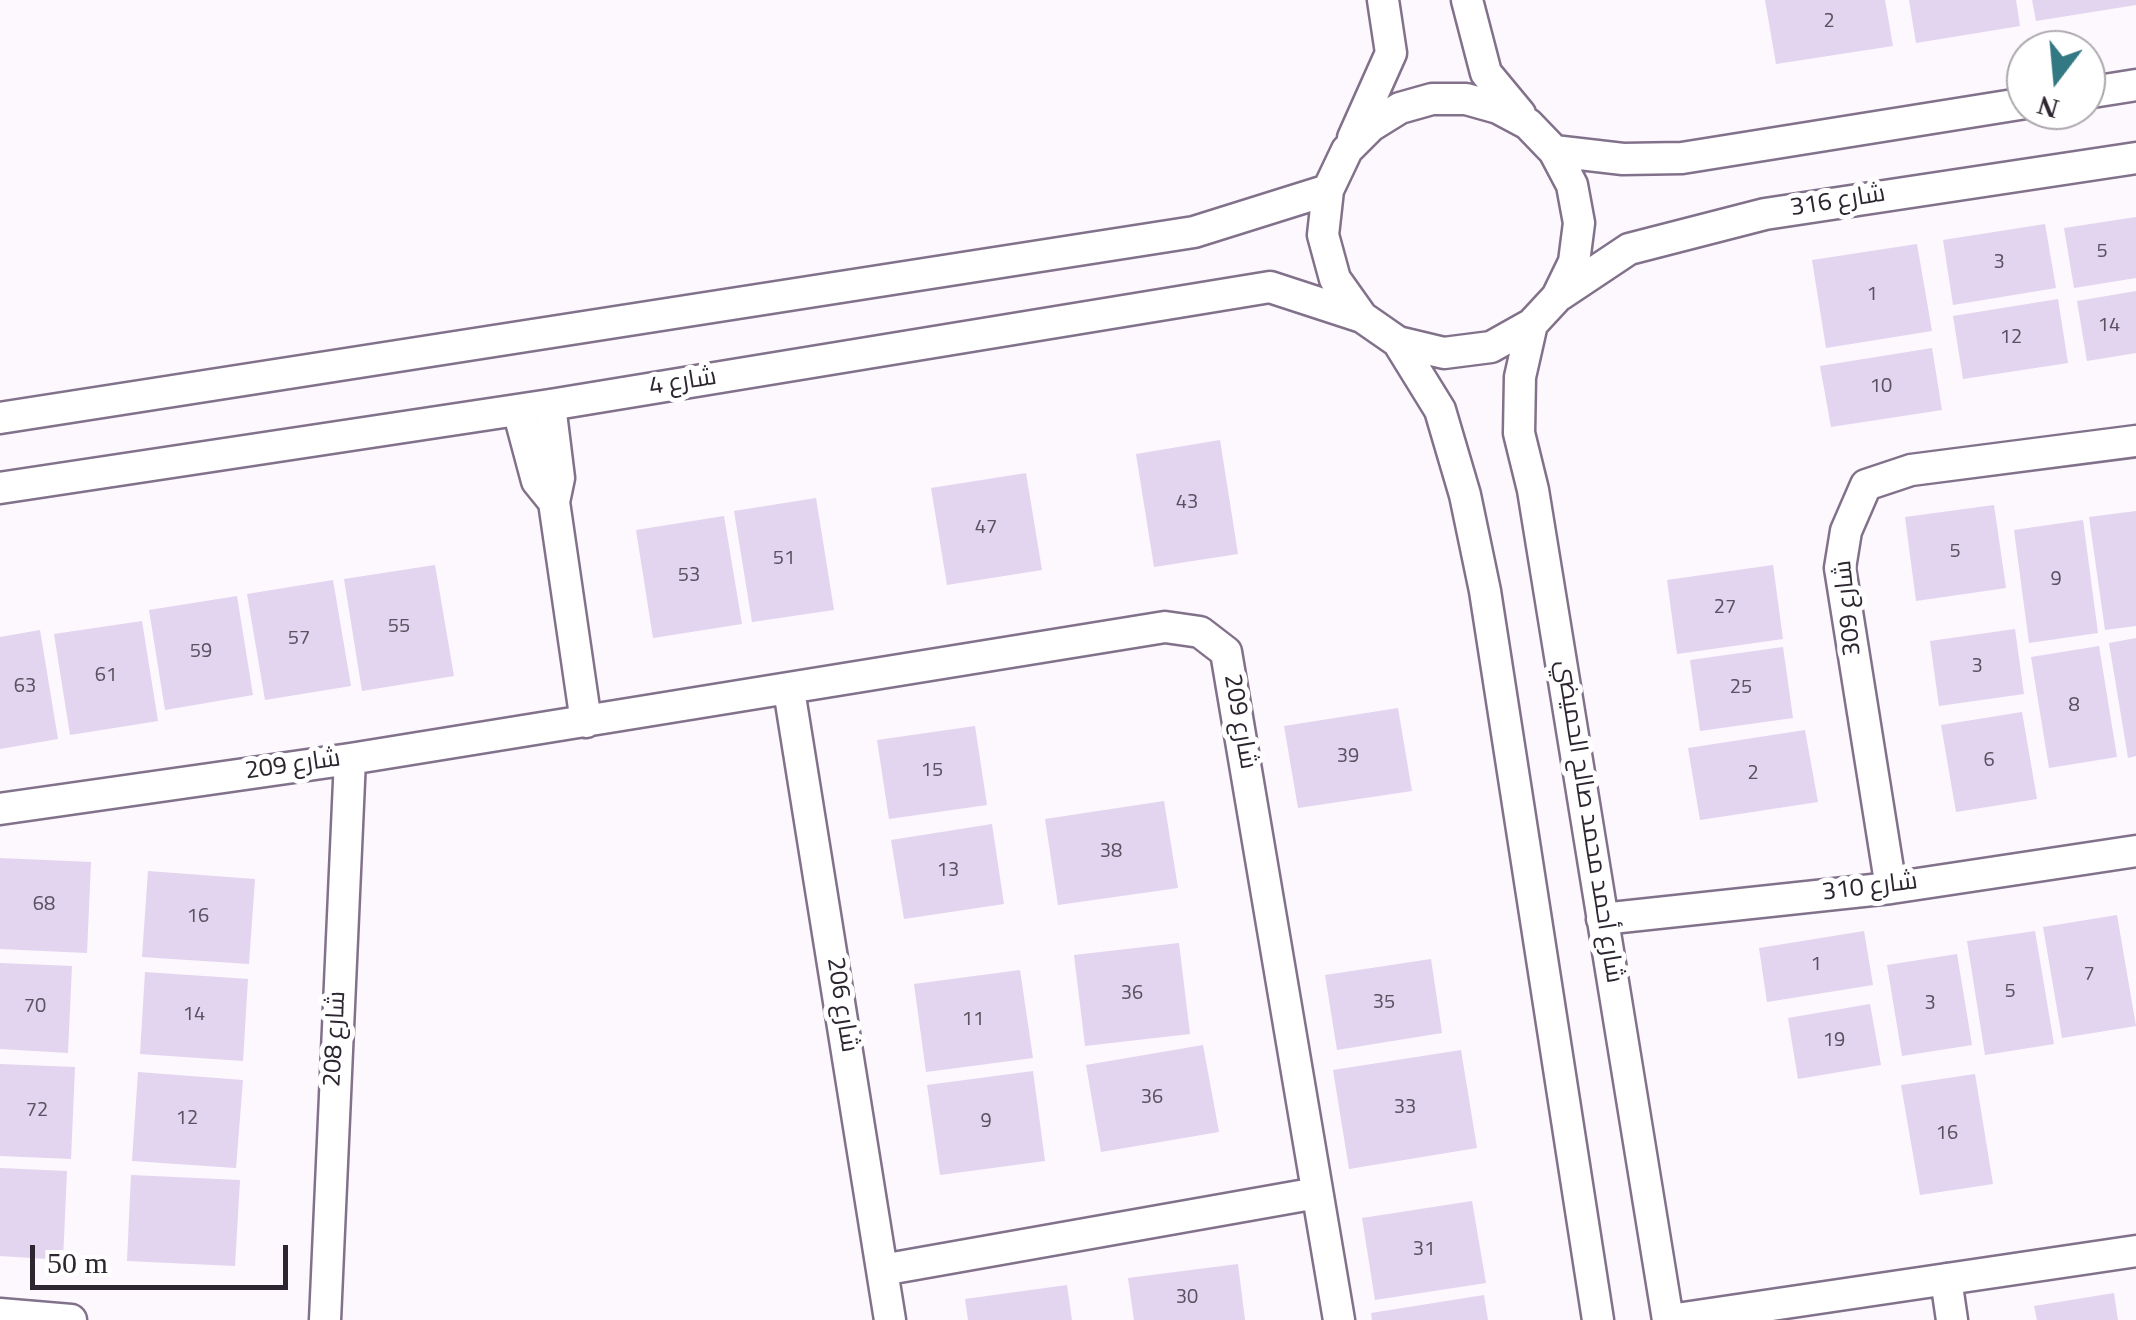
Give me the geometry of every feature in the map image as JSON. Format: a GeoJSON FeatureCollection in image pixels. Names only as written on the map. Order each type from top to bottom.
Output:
{"type":"FeatureCollection","features":[{"type":"Feature","properties":{"kind":"street"},"geometry":{"type":"LineString","coordinates":[[1383,0],[1391,53],[1328,190],[1323,235],[1335,279],[1362,316],[1398,342],[1444,353],[1492,347],[1532,324],[1557,297],[1574,262],[1579,224],[1572,185],[1554,151],[1486,73],[1466,0]]}},
{"type":"Feature","properties":{"kind":"street"},"geometry":{"type":"LineString","coordinates":[[2106,90],[2136,85]]}},
{"type":"Feature","properties":{"kind":"street"},"geometry":{"type":"LineString","coordinates":[[1347,150],[1386,117],[1432,99],[1466,99],[1498,108],[1528,124]]}},
{"type":"Feature","properties":{"kind":"street"},"geometry":{"type":"LineString","coordinates":[[1554,151],[1623,160],[1682,158],[2006,106]]}},
{"type":"Feature","properties":{"kind":"street","name":"شارع 316"},"geometry":{"type":"LineString","coordinates":[[1557,297],[1629,248],[1765,214],[2136,158]]}},
{"type":"Feature","properties":{"kind":"street"},"geometry":{"type":"LineString","coordinates":[[0,418],[1194,232],[1328,190]]}},
{"type":"Feature","properties":{"kind":"street","name":"شارع 4"},"geometry":{"type":"LineString","coordinates":[[0,488],[550,406],[1270,287],[1362,316]]}},
{"type":"Feature","properties":{"kind":"street","name":"شارع أحمد محمد صالح الحميضي"},"geometry":{"type":"LineString","coordinates":[[1532,324],[1520,378],[1519,433],[1533,490],[1669,1320]]}},
{"type":"Feature","properties":{"kind":"street"},"geometry":{"type":"LineString","coordinates":[[1398,342],[1440,410],[1481,572],[1598,1320]]}},
{"type":"Feature","properties":{"kind":"street"},"geometry":{"type":"LineString","coordinates":[[550,406],[559,478],[554,502],[586,722]]}},
{"type":"Feature","properties":{"kind":"street"},"geometry":{"type":"LineString","coordinates":[[518,410],[536,481],[554,502]]}},
{"type":"Feature","properties":{"kind":"street","name":"شارع 309"},"geometry":{"type":"LineString","coordinates":[[1891,888],[1840,568],[1846,531],[1866,485],[1911,470],[2136,441]]}},
{"type":"Feature","properties":{"kind":"street","name":"شارع 209"},"geometry":{"type":"LineString","coordinates":[[0,809],[350,759],[1165,627],[1200,632],[1226,652],[1339,1320]]}},
{"type":"Feature","properties":{"kind":"street","name":"شارع 206"},"geometry":{"type":"LineString","coordinates":[[790,690],[890,1320]]}},
{"type":"Feature","properties":{"kind":"street","name":"شارع 208"},"geometry":{"type":"LineString","coordinates":[[325,1320],[350,759]]}},
{"type":"Feature","properties":{"kind":"street","name":"شارع 310"},"geometry":{"type":"LineString","coordinates":[[1602,918],[1891,888],[2136,851]]}},
{"type":"Feature","properties":{"kind":"street"},"geometry":{"type":"LineString","coordinates":[[882,1270],[1317,1193]]}},
{"type":"Feature","properties":{"kind":"street"},"geometry":{"type":"LineString","coordinates":[[1669,1320],[2136,1250]]}},
{"type":"Feature","properties":{"kind":"street"},"geometry":{"type":"LineString","coordinates":[[1946,1279],[1952,1320]]}},
{"type":"Feature","properties":{"kind":"street"},"geometry":{"type":"LineString","coordinates":[[0,1314],[71,1320]]}},
{"type":"Feature","properties":{"kind":"building"},"geometry":{"type":"Polygon","coordinates":[[[1765,0],[1885,0],[1893,46],[1776,64],[1765,0]]]}},
{"type":"Feature","properties":{"kind":"building"},"geometry":{"type":"Polygon","coordinates":[[[1909,0],[2016,0],[2020,26],[1916,43],[1909,0]]]}},
{"type":"Feature","properties":{"kind":"building"},"geometry":{"type":"Polygon","coordinates":[[[2032,0],[2136,0],[2136,5],[2036,21],[2032,0]]]}},
{"type":"Feature","properties":{"kind":"building"},"geometry":{"type":"Polygon","coordinates":[[[2136,217],[2136,278],[2074,288],[2064,228],[2136,217]]]}},
{"type":"Feature","properties":{"kind":"building"},"geometry":{"type":"Polygon","coordinates":[[[2045,224],[2056,288],[1953,305],[1943,240],[2045,224]]]}},
{"type":"Feature","properties":{"kind":"building"},"geometry":{"type":"Polygon","coordinates":[[[1917,244],[1932,331],[1826,348],[1812,260],[1917,244]]]}},
{"type":"Feature","properties":{"kind":"building"},"geometry":{"type":"Polygon","coordinates":[[[2136,291],[2136,353],[2087,361],[2077,301],[2136,291]]]}},
{"type":"Feature","properties":{"kind":"building"},"geometry":{"type":"Polygon","coordinates":[[[2058,299],[2068,363],[1963,379],[1953,316],[2058,299]]]}},
{"type":"Feature","properties":{"kind":"building"},"geometry":{"type":"Polygon","coordinates":[[[1932,348],[1942,410],[1831,427],[1820,366],[1932,348]]]}},
{"type":"Feature","properties":{"kind":"building"},"geometry":{"type":"Polygon","coordinates":[[[1220,440],[1238,554],[1154,567],[1136,454],[1220,440]]]}},
{"type":"Feature","properties":{"kind":"building"},"geometry":{"type":"Polygon","coordinates":[[[1026,473],[1042,570],[947,585],[931,488],[1026,473]]]}},
{"type":"Feature","properties":{"kind":"building"},"geometry":{"type":"Polygon","coordinates":[[[816,498],[834,610],[752,622],[734,511],[816,498]]]}},
{"type":"Feature","properties":{"kind":"building"},"geometry":{"type":"Polygon","coordinates":[[[1994,505],[2006,588],[1916,601],[1905,517],[1994,505]]]}},
{"type":"Feature","properties":{"kind":"building"},"geometry":{"type":"Polygon","coordinates":[[[2136,511],[2136,626],[2105,630],[2089,517],[2136,511]]]}},
{"type":"Feature","properties":{"kind":"building"},"geometry":{"type":"Polygon","coordinates":[[[724,516],[742,624],[653,638],[636,530],[724,516]]]}},
{"type":"Feature","properties":{"kind":"building"},"geometry":{"type":"Polygon","coordinates":[[[2083,520],[2098,633],[2029,643],[2014,530],[2083,520]]]}},
{"type":"Feature","properties":{"kind":"building"},"geometry":{"type":"Polygon","coordinates":[[[435,565],[454,676],[362,691],[344,579],[435,565]]]}},
{"type":"Feature","properties":{"kind":"building"},"geometry":{"type":"Polygon","coordinates":[[[1773,565],[1783,639],[1677,654],[1667,580],[1773,565]]]}},
{"type":"Feature","properties":{"kind":"building"},"geometry":{"type":"Polygon","coordinates":[[[333,580],[351,686],[265,700],[247,594],[333,580]]]}},
{"type":"Feature","properties":{"kind":"building"},"geometry":{"type":"Polygon","coordinates":[[[237,596],[253,695],[165,710],[149,610],[237,596]]]}},
{"type":"Feature","properties":{"kind":"building"},"geometry":{"type":"Polygon","coordinates":[[[142,621],[158,721],[70,735],[54,634],[142,621]]]}},
{"type":"Feature","properties":{"kind":"building"},"geometry":{"type":"Polygon","coordinates":[[[2015,629],[2024,694],[1939,706],[1930,641],[2015,629]]]}},
{"type":"Feature","properties":{"kind":"building"},"geometry":{"type":"Polygon","coordinates":[[[40,630],[58,739],[0,749],[0,637],[40,630]]]}},
{"type":"Feature","properties":{"kind":"building"},"geometry":{"type":"Polygon","coordinates":[[[2136,638],[2136,756],[2128,758],[2109,643],[2136,638]]]}},
{"type":"Feature","properties":{"kind":"building"},"geometry":{"type":"Polygon","coordinates":[[[2099,646],[2117,757],[2049,768],[2031,657],[2099,646]]]}},
{"type":"Feature","properties":{"kind":"building"},"geometry":{"type":"Polygon","coordinates":[[[1783,647],[1793,718],[1700,731],[1690,660],[1783,647]]]}},
{"type":"Feature","properties":{"kind":"building"},"geometry":{"type":"Polygon","coordinates":[[[1398,708],[1412,791],[1298,808],[1284,726],[1398,708]]]}},
{"type":"Feature","properties":{"kind":"building"},"geometry":{"type":"Polygon","coordinates":[[[2022,712],[2037,799],[1956,812],[1941,725],[2022,712]]]}},
{"type":"Feature","properties":{"kind":"building"},"geometry":{"type":"Polygon","coordinates":[[[975,726],[987,805],[889,819],[877,740],[975,726]]]}},
{"type":"Feature","properties":{"kind":"building"},"geometry":{"type":"Polygon","coordinates":[[[1805,730],[1818,802],[1700,820],[1688,748],[1805,730]]]}},
{"type":"Feature","properties":{"kind":"building"},"geometry":{"type":"Polygon","coordinates":[[[1164,801],[1178,888],[1058,905],[1045,819],[1164,801]]]}},
{"type":"Feature","properties":{"kind":"building"},"geometry":{"type":"Polygon","coordinates":[[[992,824],[1004,904],[904,919],[891,840],[992,824]]]}},
{"type":"Feature","properties":{"kind":"building"},"geometry":{"type":"Polygon","coordinates":[[[0,858],[91,862],[87,953],[0,949],[0,858]]]}},
{"type":"Feature","properties":{"kind":"building"},"geometry":{"type":"Polygon","coordinates":[[[148,871],[255,879],[249,964],[142,957],[148,871]]]}},
{"type":"Feature","properties":{"kind":"building"},"geometry":{"type":"Polygon","coordinates":[[[2117,915],[2136,1026],[2062,1038],[2043,927],[2117,915]]]}},
{"type":"Feature","properties":{"kind":"building"},"geometry":{"type":"Polygon","coordinates":[[[1864,931],[1873,985],[1767,1002],[1759,948],[1864,931]]]}},
{"type":"Feature","properties":{"kind":"building"},"geometry":{"type":"Polygon","coordinates":[[[2035,931],[2054,1044],[1985,1055],[1967,941],[2035,931]]]}},
{"type":"Feature","properties":{"kind":"building"},"geometry":{"type":"Polygon","coordinates":[[[1179,943],[1190,1034],[1085,1046],[1074,955],[1179,943]]]}},
{"type":"Feature","properties":{"kind":"building"},"geometry":{"type":"Polygon","coordinates":[[[1957,954],[1972,1045],[1902,1056],[1887,965],[1957,954]]]}},
{"type":"Feature","properties":{"kind":"building"},"geometry":{"type":"Polygon","coordinates":[[[1431,959],[1442,1033],[1337,1050],[1325,975],[1431,959]]]}},
{"type":"Feature","properties":{"kind":"building"},"geometry":{"type":"Polygon","coordinates":[[[0,963],[72,966],[68,1053],[0,1049],[0,963]]]}},
{"type":"Feature","properties":{"kind":"building"},"geometry":{"type":"Polygon","coordinates":[[[1020,970],[1033,1058],[926,1072],[914,984],[1020,970]]]}},
{"type":"Feature","properties":{"kind":"building"},"geometry":{"type":"Polygon","coordinates":[[[145,972],[248,979],[243,1061],[140,1054],[145,972]]]}},
{"type":"Feature","properties":{"kind":"building"},"geometry":{"type":"Polygon","coordinates":[[[1870,1004],[1881,1065],[1798,1079],[1788,1018],[1870,1004]]]}},
{"type":"Feature","properties":{"kind":"building"},"geometry":{"type":"Polygon","coordinates":[[[1203,1045],[1219,1132],[1101,1152],[1086,1065],[1203,1045]]]}},
{"type":"Feature","properties":{"kind":"building"},"geometry":{"type":"Polygon","coordinates":[[[1461,1050],[1477,1148],[1349,1169],[1333,1070],[1461,1050]]]}},
{"type":"Feature","properties":{"kind":"building"},"geometry":{"type":"Polygon","coordinates":[[[0,1064],[75,1067],[71,1159],[0,1156],[0,1064]]]}},
{"type":"Feature","properties":{"kind":"building"},"geometry":{"type":"Polygon","coordinates":[[[1033,1071],[1045,1161],[940,1175],[927,1085],[1033,1071]]]}},
{"type":"Feature","properties":{"kind":"building"},"geometry":{"type":"Polygon","coordinates":[[[138,1072],[243,1080],[236,1168],[132,1161],[138,1072]]]}},
{"type":"Feature","properties":{"kind":"building"},"geometry":{"type":"Polygon","coordinates":[[[1975,1074],[1993,1184],[1920,1195],[1901,1085],[1975,1074]]]}},
{"type":"Feature","properties":{"kind":"building"},"geometry":{"type":"Polygon","coordinates":[[[0,1168],[67,1171],[63,1260],[0,1256],[0,1168]]]}},
{"type":"Feature","properties":{"kind":"building"},"geometry":{"type":"Polygon","coordinates":[[[131,1175],[240,1180],[235,1266],[127,1261],[131,1175]]]}},
{"type":"Feature","properties":{"kind":"building"},"geometry":{"type":"Polygon","coordinates":[[[1472,1201],[1486,1283],[1375,1300],[1362,1218],[1472,1201]]]}},
{"type":"Feature","properties":{"kind":"building"},"geometry":{"type":"Polygon","coordinates":[[[1238,1264],[1245,1320],[1134,1320],[1128,1278],[1238,1264]]]}},
{"type":"Feature","properties":{"kind":"building"},"geometry":{"type":"Polygon","coordinates":[[[1067,1285],[1072,1320],[968,1320],[965,1299],[1067,1285]]]}},
{"type":"Feature","properties":{"kind":"building"},"geometry":{"type":"Polygon","coordinates":[[[2114,1293],[2118,1320],[2037,1320],[2034,1306],[2114,1293]]]}},
{"type":"Feature","properties":{"kind":"building"},"geometry":{"type":"Polygon","coordinates":[[[1484,1295],[1488,1320],[1372,1320],[1371,1313],[1484,1295]]]}}]}
